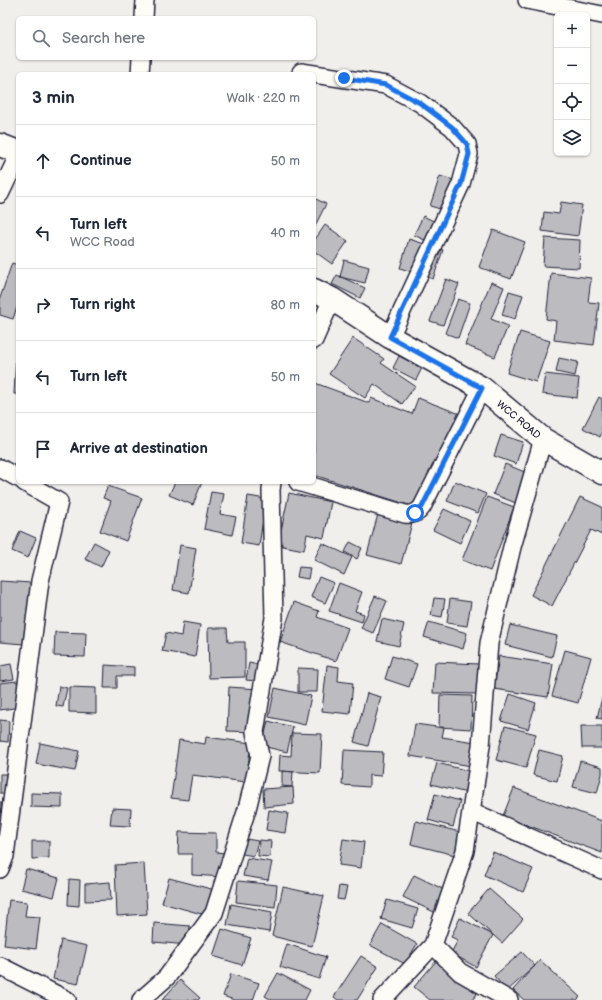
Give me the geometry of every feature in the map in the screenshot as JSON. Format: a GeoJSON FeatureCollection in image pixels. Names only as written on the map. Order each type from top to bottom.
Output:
{"type":"FeatureCollection","features":[{"type":"Feature","properties":{"kind":"main road"},"geometry":{"type":"LineString","coordinates":[[0,145],[16,151]]}},
{"type":"Feature","properties":{"kind":"main road","name":"WCC ROAD"},"geometry":{"type":"LineString","coordinates":[[323,295],[390,337],[482,388],[543,439],[602,473]]}},
{"type":"Feature","properties":{"kind":"street"},"geometry":{"type":"LineString","coordinates":[[144,16],[145,0]]}},
{"type":"Feature","properties":{"kind":"street"},"geometry":{"type":"LineString","coordinates":[[527,0],[602,15]]}},
{"type":"Feature","properties":{"kind":"street"},"geometry":{"type":"LineString","coordinates":[[140,72],[141,60]]}},
{"type":"Feature","properties":{"kind":"street"},"geometry":{"type":"LineString","coordinates":[[316,74],[386,85],[420,103],[452,127],[467,144],[469,154],[461,184],[390,337]]}},
{"type":"Feature","properties":{"kind":"street"},"geometry":{"type":"LineString","coordinates":[[0,194],[16,160]]}},
{"type":"Feature","properties":{"kind":"street"},"geometry":{"type":"LineString","coordinates":[[316,330],[323,295]]}},
{"type":"Feature","properties":{"kind":"street"},"geometry":{"type":"LineString","coordinates":[[305,484],[405,514],[410,515],[415,513],[422,507],[482,388]]}},
{"type":"Feature","properties":{"kind":"street"},"geometry":{"type":"LineString","coordinates":[[382,1000],[433,945],[465,851],[481,746],[488,643],[512,547],[543,439]]}},
{"type":"Feature","properties":{"kind":"street"},"geometry":{"type":"LineString","coordinates":[[0,468],[16,477]]}},
{"type":"Feature","properties":{"kind":"street"},"geometry":{"type":"LineString","coordinates":[[0,869],[5,856],[40,581],[58,502],[27,484]]}},
{"type":"Feature","properties":{"kind":"street"},"geometry":{"type":"LineString","coordinates":[[141,1000],[166,977],[214,914],[247,809],[260,756],[255,732],[274,618],[267,485]]}},
{"type":"Feature","properties":{"kind":"street"},"geometry":{"type":"LineString","coordinates":[[471,811],[602,870]]}},
{"type":"Feature","properties":{"kind":"street"},"geometry":{"type":"LineString","coordinates":[[433,945],[460,972],[509,1000]]}},
{"type":"Feature","properties":{"kind":"street"},"geometry":{"type":"LineString","coordinates":[[0,966],[67,1000]]}},
{"type":"Feature","properties":{"kind":"building"},"geometry":{"type":"Polygon","coordinates":[[[440,176],[460,182],[450,212],[430,206],[440,176]]]}},
{"type":"Feature","properties":{"kind":"building"},"geometry":{"type":"Polygon","coordinates":[[[316,199],[326,204],[316,224],[316,199]]]}},
{"type":"Feature","properties":{"kind":"building"},"geometry":{"type":"Polygon","coordinates":[[[561,202],[582,205],[578,236],[542,231],[544,212],[559,214],[561,202]]]}},
{"type":"Feature","properties":{"kind":"building"},"geometry":{"type":"Polygon","coordinates":[[[423,216],[444,226],[435,245],[414,235],[423,216]]]}},
{"type":"Feature","properties":{"kind":"building"},"geometry":{"type":"Polygon","coordinates":[[[325,225],[348,241],[332,264],[316,252],[316,238],[325,225]]]}},
{"type":"Feature","properties":{"kind":"building"},"geometry":{"type":"Polygon","coordinates":[[[493,230],[525,242],[511,279],[479,267],[493,230]]]}},
{"type":"Feature","properties":{"kind":"building"},"geometry":{"type":"Polygon","coordinates":[[[545,238],[580,240],[579,268],[543,266],[545,238]]]}},
{"type":"Feature","properties":{"kind":"building"},"geometry":{"type":"Polygon","coordinates":[[[409,239],[443,250],[433,279],[400,268],[409,239]]]}},
{"type":"Feature","properties":{"kind":"building"},"geometry":{"type":"Polygon","coordinates":[[[344,260],[369,267],[365,283],[340,277],[344,260]]]}},
{"type":"Feature","properties":{"kind":"building"},"geometry":{"type":"Polygon","coordinates":[[[12,263],[16,264],[16,310],[13,319],[0,315],[0,298],[12,263]]]}},
{"type":"Feature","properties":{"kind":"building"},"geometry":{"type":"Polygon","coordinates":[[[551,273],[591,278],[588,302],[599,303],[594,345],[554,340],[556,321],[546,319],[551,273]]]}},
{"type":"Feature","properties":{"kind":"building"},"geometry":{"type":"Polygon","coordinates":[[[337,275],[365,288],[360,298],[332,284],[337,275]]]}},
{"type":"Feature","properties":{"kind":"building"},"geometry":{"type":"Polygon","coordinates":[[[446,279],[459,284],[443,325],[430,321],[446,279]]]}},
{"type":"Feature","properties":{"kind":"building"},"geometry":{"type":"Polygon","coordinates":[[[491,282],[504,287],[491,319],[508,326],[495,357],[465,345],[491,282]]]}},
{"type":"Feature","properties":{"kind":"building"},"geometry":{"type":"Polygon","coordinates":[[[509,291],[523,295],[515,319],[502,315],[509,291]]]}},
{"type":"Feature","properties":{"kind":"building"},"geometry":{"type":"Polygon","coordinates":[[[458,299],[470,303],[458,338],[445,333],[458,299]]]}},
{"type":"Feature","properties":{"kind":"building"},"geometry":{"type":"Polygon","coordinates":[[[520,332],[550,341],[536,382],[507,373],[520,332]]]}},
{"type":"Feature","properties":{"kind":"building"},"geometry":{"type":"Polygon","coordinates":[[[353,338],[384,359],[381,363],[415,386],[402,404],[374,384],[365,398],[329,374],[353,338]]]}},
{"type":"Feature","properties":{"kind":"building"},"geometry":{"type":"Polygon","coordinates":[[[399,356],[422,368],[416,380],[393,368],[399,356]]]}},
{"type":"Feature","properties":{"kind":"building"},"geometry":{"type":"Polygon","coordinates":[[[16,357],[16,394],[14,394],[16,357]]]}},
{"type":"Feature","properties":{"kind":"building"},"geometry":{"type":"Polygon","coordinates":[[[559,358],[578,362],[575,376],[556,372],[559,358]]]}},
{"type":"Feature","properties":{"kind":"building"},"geometry":{"type":"Polygon","coordinates":[[[545,374],[579,378],[577,398],[542,394],[545,374]]]}},
{"type":"Feature","properties":{"kind":"building"},"geometry":{"type":"Polygon","coordinates":[[[316,383],[369,403],[371,398],[412,414],[418,398],[460,414],[415,507],[316,476],[316,383]]]}},
{"type":"Feature","properties":{"kind":"building"},"geometry":{"type":"Polygon","coordinates":[[[599,397],[602,399],[602,432],[600,437],[583,428],[599,397]]]}},
{"type":"Feature","properties":{"kind":"building"},"geometry":{"type":"Polygon","coordinates":[[[501,435],[523,442],[516,464],[494,456],[501,435]]]}},
{"type":"Feature","properties":{"kind":"building"},"geometry":{"type":"Polygon","coordinates":[[[505,464],[527,473],[516,503],[493,494],[505,464]]]}},
{"type":"Feature","properties":{"kind":"building"},"geometry":{"type":"Polygon","coordinates":[[[455,481],[486,494],[478,513],[447,501],[455,481]]]}},
{"type":"Feature","properties":{"kind":"building"},"geometry":{"type":"Polygon","coordinates":[[[174,484],[201,484],[193,505],[169,495],[174,484]]]}},
{"type":"Feature","properties":{"kind":"building"},"geometry":{"type":"Polygon","coordinates":[[[108,486],[142,498],[126,541],[100,531],[111,501],[103,498],[108,486]]]}},
{"type":"Feature","properties":{"kind":"building"},"geometry":{"type":"Polygon","coordinates":[[[211,492],[224,494],[220,514],[236,517],[232,535],[204,529],[211,492]]]}},
{"type":"Feature","properties":{"kind":"building"},"geometry":{"type":"Polygon","coordinates":[[[289,493],[331,502],[324,538],[307,534],[304,550],[278,545],[289,493]]]}},
{"type":"Feature","properties":{"kind":"building"},"geometry":{"type":"Polygon","coordinates":[[[248,496],[266,499],[259,546],[241,543],[248,496]]]}},
{"type":"Feature","properties":{"kind":"building"},"geometry":{"type":"Polygon","coordinates":[[[487,497],[514,507],[490,571],[462,560],[487,497]]]}},
{"type":"Feature","properties":{"kind":"building"},"geometry":{"type":"Polygon","coordinates":[[[580,497],[602,507],[602,535],[591,530],[552,606],[531,595],[580,497]]]}},
{"type":"Feature","properties":{"kind":"building"},"geometry":{"type":"Polygon","coordinates":[[[444,509],[470,521],[460,543],[433,530],[444,509]]]}},
{"type":"Feature","properties":{"kind":"building"},"geometry":{"type":"Polygon","coordinates":[[[378,514],[412,523],[401,564],[367,555],[378,514]]]}},
{"type":"Feature","properties":{"kind":"building"},"geometry":{"type":"Polygon","coordinates":[[[20,531],[36,538],[28,558],[12,551],[20,531]]]}},
{"type":"Feature","properties":{"kind":"building"},"geometry":{"type":"Polygon","coordinates":[[[94,542],[109,550],[101,567],[85,559],[94,542]]]}},
{"type":"Feature","properties":{"kind":"building"},"geometry":{"type":"Polygon","coordinates":[[[350,542],[362,548],[357,559],[345,552],[350,542]]]}},
{"type":"Feature","properties":{"kind":"building"},"geometry":{"type":"Polygon","coordinates":[[[322,543],[352,557],[344,575],[314,560],[322,543]]]}},
{"type":"Feature","properties":{"kind":"building"},"geometry":{"type":"Polygon","coordinates":[[[180,545],[196,548],[189,593],[173,590],[180,545]]]}},
{"type":"Feature","properties":{"kind":"building"},"geometry":{"type":"Polygon","coordinates":[[[299,567],[310,568],[308,579],[297,577],[299,567]]]}},
{"type":"Feature","properties":{"kind":"building"},"geometry":{"type":"Polygon","coordinates":[[[319,577],[334,583],[325,603],[311,597],[319,577]]]}},
{"type":"Feature","properties":{"kind":"building"},"geometry":{"type":"Polygon","coordinates":[[[0,581],[32,583],[35,645],[0,642],[0,581]]]}},
{"type":"Feature","properties":{"kind":"building"},"geometry":{"type":"Polygon","coordinates":[[[339,583],[362,592],[355,611],[364,614],[362,622],[329,611],[339,583]]]}},
{"type":"Feature","properties":{"kind":"building"},"geometry":{"type":"Polygon","coordinates":[[[375,596],[387,601],[373,633],[361,628],[375,596]]]}},
{"type":"Feature","properties":{"kind":"building"},"geometry":{"type":"Polygon","coordinates":[[[434,598],[445,599],[442,617],[431,615],[434,598]]]}},
{"type":"Feature","properties":{"kind":"building"},"geometry":{"type":"Polygon","coordinates":[[[450,599],[471,602],[467,626],[447,623],[450,599]]]}},
{"type":"Feature","properties":{"kind":"building"},"geometry":{"type":"Polygon","coordinates":[[[294,602],[319,611],[317,617],[348,628],[336,661],[280,642],[294,602]]]}},
{"type":"Feature","properties":{"kind":"building"},"geometry":{"type":"Polygon","coordinates":[[[382,619],[404,624],[399,646],[377,641],[382,619]]]}},
{"type":"Feature","properties":{"kind":"building"},"geometry":{"type":"Polygon","coordinates":[[[183,622],[200,625],[195,657],[162,651],[166,633],[181,636],[183,622]]]}},
{"type":"Feature","properties":{"kind":"building"},"geometry":{"type":"Polygon","coordinates":[[[429,622],[467,633],[463,649],[424,637],[429,622]]]}},
{"type":"Feature","properties":{"kind":"building"},"geometry":{"type":"Polygon","coordinates":[[[510,625],[557,636],[552,657],[505,645],[510,625]]]}},
{"type":"Feature","properties":{"kind":"building"},"geometry":{"type":"Polygon","coordinates":[[[208,628],[227,628],[228,642],[245,642],[245,677],[209,678],[208,628]]]}},
{"type":"Feature","properties":{"kind":"building"},"geometry":{"type":"Polygon","coordinates":[[[55,632],[86,633],[85,657],[54,656],[55,632]]]}},
{"type":"Feature","properties":{"kind":"building"},"geometry":{"type":"Polygon","coordinates":[[[565,650],[591,657],[578,703],[552,696],[565,650]]]}},
{"type":"Feature","properties":{"kind":"building"},"geometry":{"type":"Polygon","coordinates":[[[392,656],[417,664],[409,687],[385,679],[392,656]]]}},
{"type":"Feature","properties":{"kind":"building"},"geometry":{"type":"Polygon","coordinates":[[[499,656],[553,664],[548,697],[494,689],[499,656]]]}},
{"type":"Feature","properties":{"kind":"building"},"geometry":{"type":"Polygon","coordinates":[[[435,662],[479,664],[478,694],[433,693],[435,662]]]}},
{"type":"Feature","properties":{"kind":"building"},"geometry":{"type":"Polygon","coordinates":[[[249,663],[259,665],[256,681],[246,680],[249,663]]]}},
{"type":"Feature","properties":{"kind":"building"},"geometry":{"type":"Polygon","coordinates":[[[11,664],[14,679],[0,681],[0,666],[11,664]]]}},
{"type":"Feature","properties":{"kind":"building"},"geometry":{"type":"Polygon","coordinates":[[[105,665],[134,667],[134,676],[117,676],[117,688],[104,688],[105,665]]]}},
{"type":"Feature","properties":{"kind":"building"},"geometry":{"type":"Polygon","coordinates":[[[327,665],[339,667],[338,681],[353,683],[350,714],[322,711],[327,665]]]}},
{"type":"Feature","properties":{"kind":"building"},"geometry":{"type":"Polygon","coordinates":[[[298,668],[318,669],[317,692],[298,692],[298,668]]]}},
{"type":"Feature","properties":{"kind":"building"},"geometry":{"type":"Polygon","coordinates":[[[17,681],[21,707],[0,710],[0,683],[17,681]]]}},
{"type":"Feature","properties":{"kind":"building"},"geometry":{"type":"Polygon","coordinates":[[[59,686],[67,688],[63,707],[56,706],[59,686]]]}},
{"type":"Feature","properties":{"kind":"building"},"geometry":{"type":"Polygon","coordinates":[[[69,687],[96,688],[96,713],[69,712],[69,687]]]}},
{"type":"Feature","properties":{"kind":"building"},"geometry":{"type":"Polygon","coordinates":[[[229,687],[259,689],[257,732],[227,731],[229,687]]]}},
{"type":"Feature","properties":{"kind":"building"},"geometry":{"type":"Polygon","coordinates":[[[275,688],[311,696],[305,725],[269,717],[275,688]]]}},
{"type":"Feature","properties":{"kind":"building"},"geometry":{"type":"Polygon","coordinates":[[[367,693],[381,697],[368,746],[354,742],[367,693]]]}},
{"type":"Feature","properties":{"kind":"building"},"geometry":{"type":"Polygon","coordinates":[[[510,694],[536,703],[528,729],[501,721],[510,694]]]}},
{"type":"Feature","properties":{"kind":"building"},"geometry":{"type":"Polygon","coordinates":[[[440,695],[472,696],[471,729],[439,727],[440,695]]]}},
{"type":"Feature","properties":{"kind":"building"},"geometry":{"type":"Polygon","coordinates":[[[602,698],[602,719],[597,718],[602,698]]]}},
{"type":"Feature","properties":{"kind":"building"},"geometry":{"type":"Polygon","coordinates":[[[0,720],[9,721],[8,742],[0,741],[0,720]]]}},
{"type":"Feature","properties":{"kind":"building"},"geometry":{"type":"Polygon","coordinates":[[[268,721],[293,727],[287,752],[262,746],[268,721]]]}},
{"type":"Feature","properties":{"kind":"building"},"geometry":{"type":"Polygon","coordinates":[[[415,724],[444,728],[442,737],[475,742],[472,766],[410,756],[415,724]]]}},
{"type":"Feature","properties":{"kind":"building"},"geometry":{"type":"Polygon","coordinates":[[[505,726],[536,734],[526,768],[496,760],[505,726]]]}},
{"type":"Feature","properties":{"kind":"building"},"geometry":{"type":"Polygon","coordinates":[[[581,726],[602,726],[602,748],[582,748],[581,726]]]}},
{"type":"Feature","properties":{"kind":"building"},"geometry":{"type":"Polygon","coordinates":[[[292,733],[322,734],[320,773],[279,771],[280,755],[291,756],[292,733]]]}},
{"type":"Feature","properties":{"kind":"building"},"geometry":{"type":"Polygon","coordinates":[[[206,737],[251,743],[246,782],[192,775],[188,800],[171,798],[179,740],[205,744],[206,737]]]}},
{"type":"Feature","properties":{"kind":"building"},"geometry":{"type":"Polygon","coordinates":[[[40,743],[79,751],[75,771],[36,764],[40,743]]]}},
{"type":"Feature","properties":{"kind":"building"},"geometry":{"type":"Polygon","coordinates":[[[344,750],[383,752],[381,776],[369,775],[369,787],[342,785],[344,750]]]}},
{"type":"Feature","properties":{"kind":"building"},"geometry":{"type":"Polygon","coordinates":[[[539,750],[563,756],[557,781],[533,775],[539,750]]]}},
{"type":"Feature","properties":{"kind":"building"},"geometry":{"type":"Polygon","coordinates":[[[580,761],[602,767],[602,774],[597,793],[573,787],[580,761]]]}},
{"type":"Feature","properties":{"kind":"building"},"geometry":{"type":"Polygon","coordinates":[[[437,763],[473,772],[467,793],[431,784],[437,763]]]}},
{"type":"Feature","properties":{"kind":"building"},"geometry":{"type":"Polygon","coordinates":[[[282,771],[293,772],[292,787],[282,786],[282,771]]]}},
{"type":"Feature","properties":{"kind":"building"},"geometry":{"type":"Polygon","coordinates":[[[0,774],[6,774],[6,793],[0,793],[0,774]]]}},
{"type":"Feature","properties":{"kind":"building"},"geometry":{"type":"Polygon","coordinates":[[[293,787],[294,804],[264,807],[263,789],[293,787]]]}},
{"type":"Feature","properties":{"kind":"building"},"geometry":{"type":"Polygon","coordinates":[[[514,788],[602,821],[602,853],[503,816],[514,788]]]}},
{"type":"Feature","properties":{"kind":"building"},"geometry":{"type":"Polygon","coordinates":[[[31,793],[62,794],[62,808],[31,807],[31,793]]]}},
{"type":"Feature","properties":{"kind":"building"},"geometry":{"type":"Polygon","coordinates":[[[435,794],[460,801],[453,827],[428,820],[435,794]]]}},
{"type":"Feature","properties":{"kind":"building"},"geometry":{"type":"Polygon","coordinates":[[[0,802],[2,802],[1,830],[0,830],[0,802]]]}},
{"type":"Feature","properties":{"kind":"building"},"geometry":{"type":"Polygon","coordinates":[[[112,808],[131,809],[130,826],[110,825],[112,808]]]}},
{"type":"Feature","properties":{"kind":"building"},"geometry":{"type":"Polygon","coordinates":[[[269,810],[288,813],[285,833],[266,830],[269,810]]]}},
{"type":"Feature","properties":{"kind":"building"},"geometry":{"type":"Polygon","coordinates":[[[416,821],[460,832],[455,855],[411,844],[416,821]]]}},
{"type":"Feature","properties":{"kind":"building"},"geometry":{"type":"Polygon","coordinates":[[[179,832],[216,833],[216,852],[225,853],[224,877],[192,875],[192,854],[178,854],[179,832]]]}},
{"type":"Feature","properties":{"kind":"building"},"geometry":{"type":"Polygon","coordinates":[[[240,838],[258,841],[254,856],[237,853],[240,838]]]}},
{"type":"Feature","properties":{"kind":"building"},"geometry":{"type":"Polygon","coordinates":[[[343,839],[364,842],[361,868],[339,865],[343,839]]]}},
{"type":"Feature","properties":{"kind":"building"},"geometry":{"type":"Polygon","coordinates":[[[259,840],[271,841],[270,857],[258,856],[259,840]]]}},
{"type":"Feature","properties":{"kind":"building"},"geometry":{"type":"Polygon","coordinates":[[[32,841],[49,841],[49,858],[32,859],[32,841]]]}},
{"type":"Feature","properties":{"kind":"building"},"geometry":{"type":"Polygon","coordinates":[[[493,852],[533,869],[523,892],[484,875],[493,852]]]}},
{"type":"Feature","properties":{"kind":"building"},"geometry":{"type":"Polygon","coordinates":[[[247,858],[272,862],[268,880],[243,876],[247,858]]]}},
{"type":"Feature","properties":{"kind":"building"},"geometry":{"type":"Polygon","coordinates":[[[144,863],[147,914],[117,916],[115,865],[144,863]]]}},
{"type":"Feature","properties":{"kind":"building"},"geometry":{"type":"Polygon","coordinates":[[[26,869],[59,878],[54,897],[21,889],[26,869]]]}},
{"type":"Feature","properties":{"kind":"building"},"geometry":{"type":"Polygon","coordinates":[[[414,875],[449,892],[438,914],[403,897],[414,875]]]}},
{"type":"Feature","properties":{"kind":"building"},"geometry":{"type":"Polygon","coordinates":[[[169,878],[215,890],[209,916],[162,903],[169,878]]]}},
{"type":"Feature","properties":{"kind":"building"},"geometry":{"type":"Polygon","coordinates":[[[69,879],[80,880],[79,906],[68,905],[69,879]]]}},
{"type":"Feature","properties":{"kind":"building"},"geometry":{"type":"Polygon","coordinates":[[[238,881],[277,885],[275,907],[236,902],[238,881]]]}},
{"type":"Feature","properties":{"kind":"building"},"geometry":{"type":"Polygon","coordinates":[[[110,882],[111,900],[85,901],[85,884],[110,882]]]}},
{"type":"Feature","properties":{"kind":"building"},"geometry":{"type":"Polygon","coordinates":[[[339,886],[347,887],[344,900],[337,899],[339,886]]]}},
{"type":"Feature","properties":{"kind":"building"},"geometry":{"type":"Polygon","coordinates":[[[283,887],[324,896],[312,946],[272,936],[283,887]]]}},
{"type":"Feature","properties":{"kind":"building"},"geometry":{"type":"Polygon","coordinates":[[[489,889],[523,919],[502,943],[468,913],[489,889]]]}},
{"type":"Feature","properties":{"kind":"building"},"geometry":{"type":"Polygon","coordinates":[[[9,900],[27,902],[25,916],[40,917],[36,949],[4,945],[9,900]]]}},
{"type":"Feature","properties":{"kind":"building"},"geometry":{"type":"Polygon","coordinates":[[[387,900],[418,909],[412,928],[381,919],[387,900]]]}},
{"type":"Feature","properties":{"kind":"building"},"geometry":{"type":"Polygon","coordinates":[[[231,904],[272,912],[269,932],[227,925],[231,904]]]}},
{"type":"Feature","properties":{"kind":"building"},"geometry":{"type":"Polygon","coordinates":[[[460,918],[493,935],[476,967],[451,953],[458,940],[451,937],[460,918]]]}},
{"type":"Feature","properties":{"kind":"building"},"geometry":{"type":"Polygon","coordinates":[[[154,923],[190,926],[189,945],[153,942],[154,923]]]}},
{"type":"Feature","properties":{"kind":"building"},"geometry":{"type":"Polygon","coordinates":[[[382,924],[417,944],[405,964],[370,945],[382,924]]]}},
{"type":"Feature","properties":{"kind":"building"},"geometry":{"type":"Polygon","coordinates":[[[222,929],[251,938],[242,965],[213,956],[222,929]]]}},
{"type":"Feature","properties":{"kind":"building"},"geometry":{"type":"Polygon","coordinates":[[[61,940],[87,946],[78,984],[53,979],[61,940]]]}},
{"type":"Feature","properties":{"kind":"building"},"geometry":{"type":"Polygon","coordinates":[[[287,944],[326,957],[319,979],[280,967],[287,944]]]}},
{"type":"Feature","properties":{"kind":"building"},"geometry":{"type":"Polygon","coordinates":[[[522,952],[535,966],[507,991],[494,976],[522,952]]]}},
{"type":"Feature","properties":{"kind":"building"},"geometry":{"type":"Polygon","coordinates":[[[361,956],[378,967],[357,1000],[338,1000],[334,997],[361,956]]]}},
{"type":"Feature","properties":{"kind":"building"},"geometry":{"type":"Polygon","coordinates":[[[437,960],[477,994],[472,1000],[430,1000],[414,987],[437,960]]]}},
{"type":"Feature","properties":{"kind":"building"},"geometry":{"type":"Polygon","coordinates":[[[540,960],[580,997],[577,1000],[524,1000],[513,990],[540,960]]]}},
{"type":"Feature","properties":{"kind":"building"},"geometry":{"type":"Polygon","coordinates":[[[278,973],[310,990],[305,1000],[272,1000],[265,996],[278,973]]]}},
{"type":"Feature","properties":{"kind":"building"},"geometry":{"type":"Polygon","coordinates":[[[231,974],[259,983],[253,1000],[234,1000],[223,996],[231,974]]]}},
{"type":"Feature","properties":{"kind":"building"},"geometry":{"type":"Polygon","coordinates":[[[180,980],[200,998],[198,1000],[162,1000],[180,980]]]}},
{"type":"Feature","properties":{"kind":"route"},"geometry":{"type":"LineString","coordinates":[[344,78],[386,85],[420,103],[452,127],[467,144],[469,154],[461,184],[390,337],[482,388],[422,507],[415,513]]}}]}
